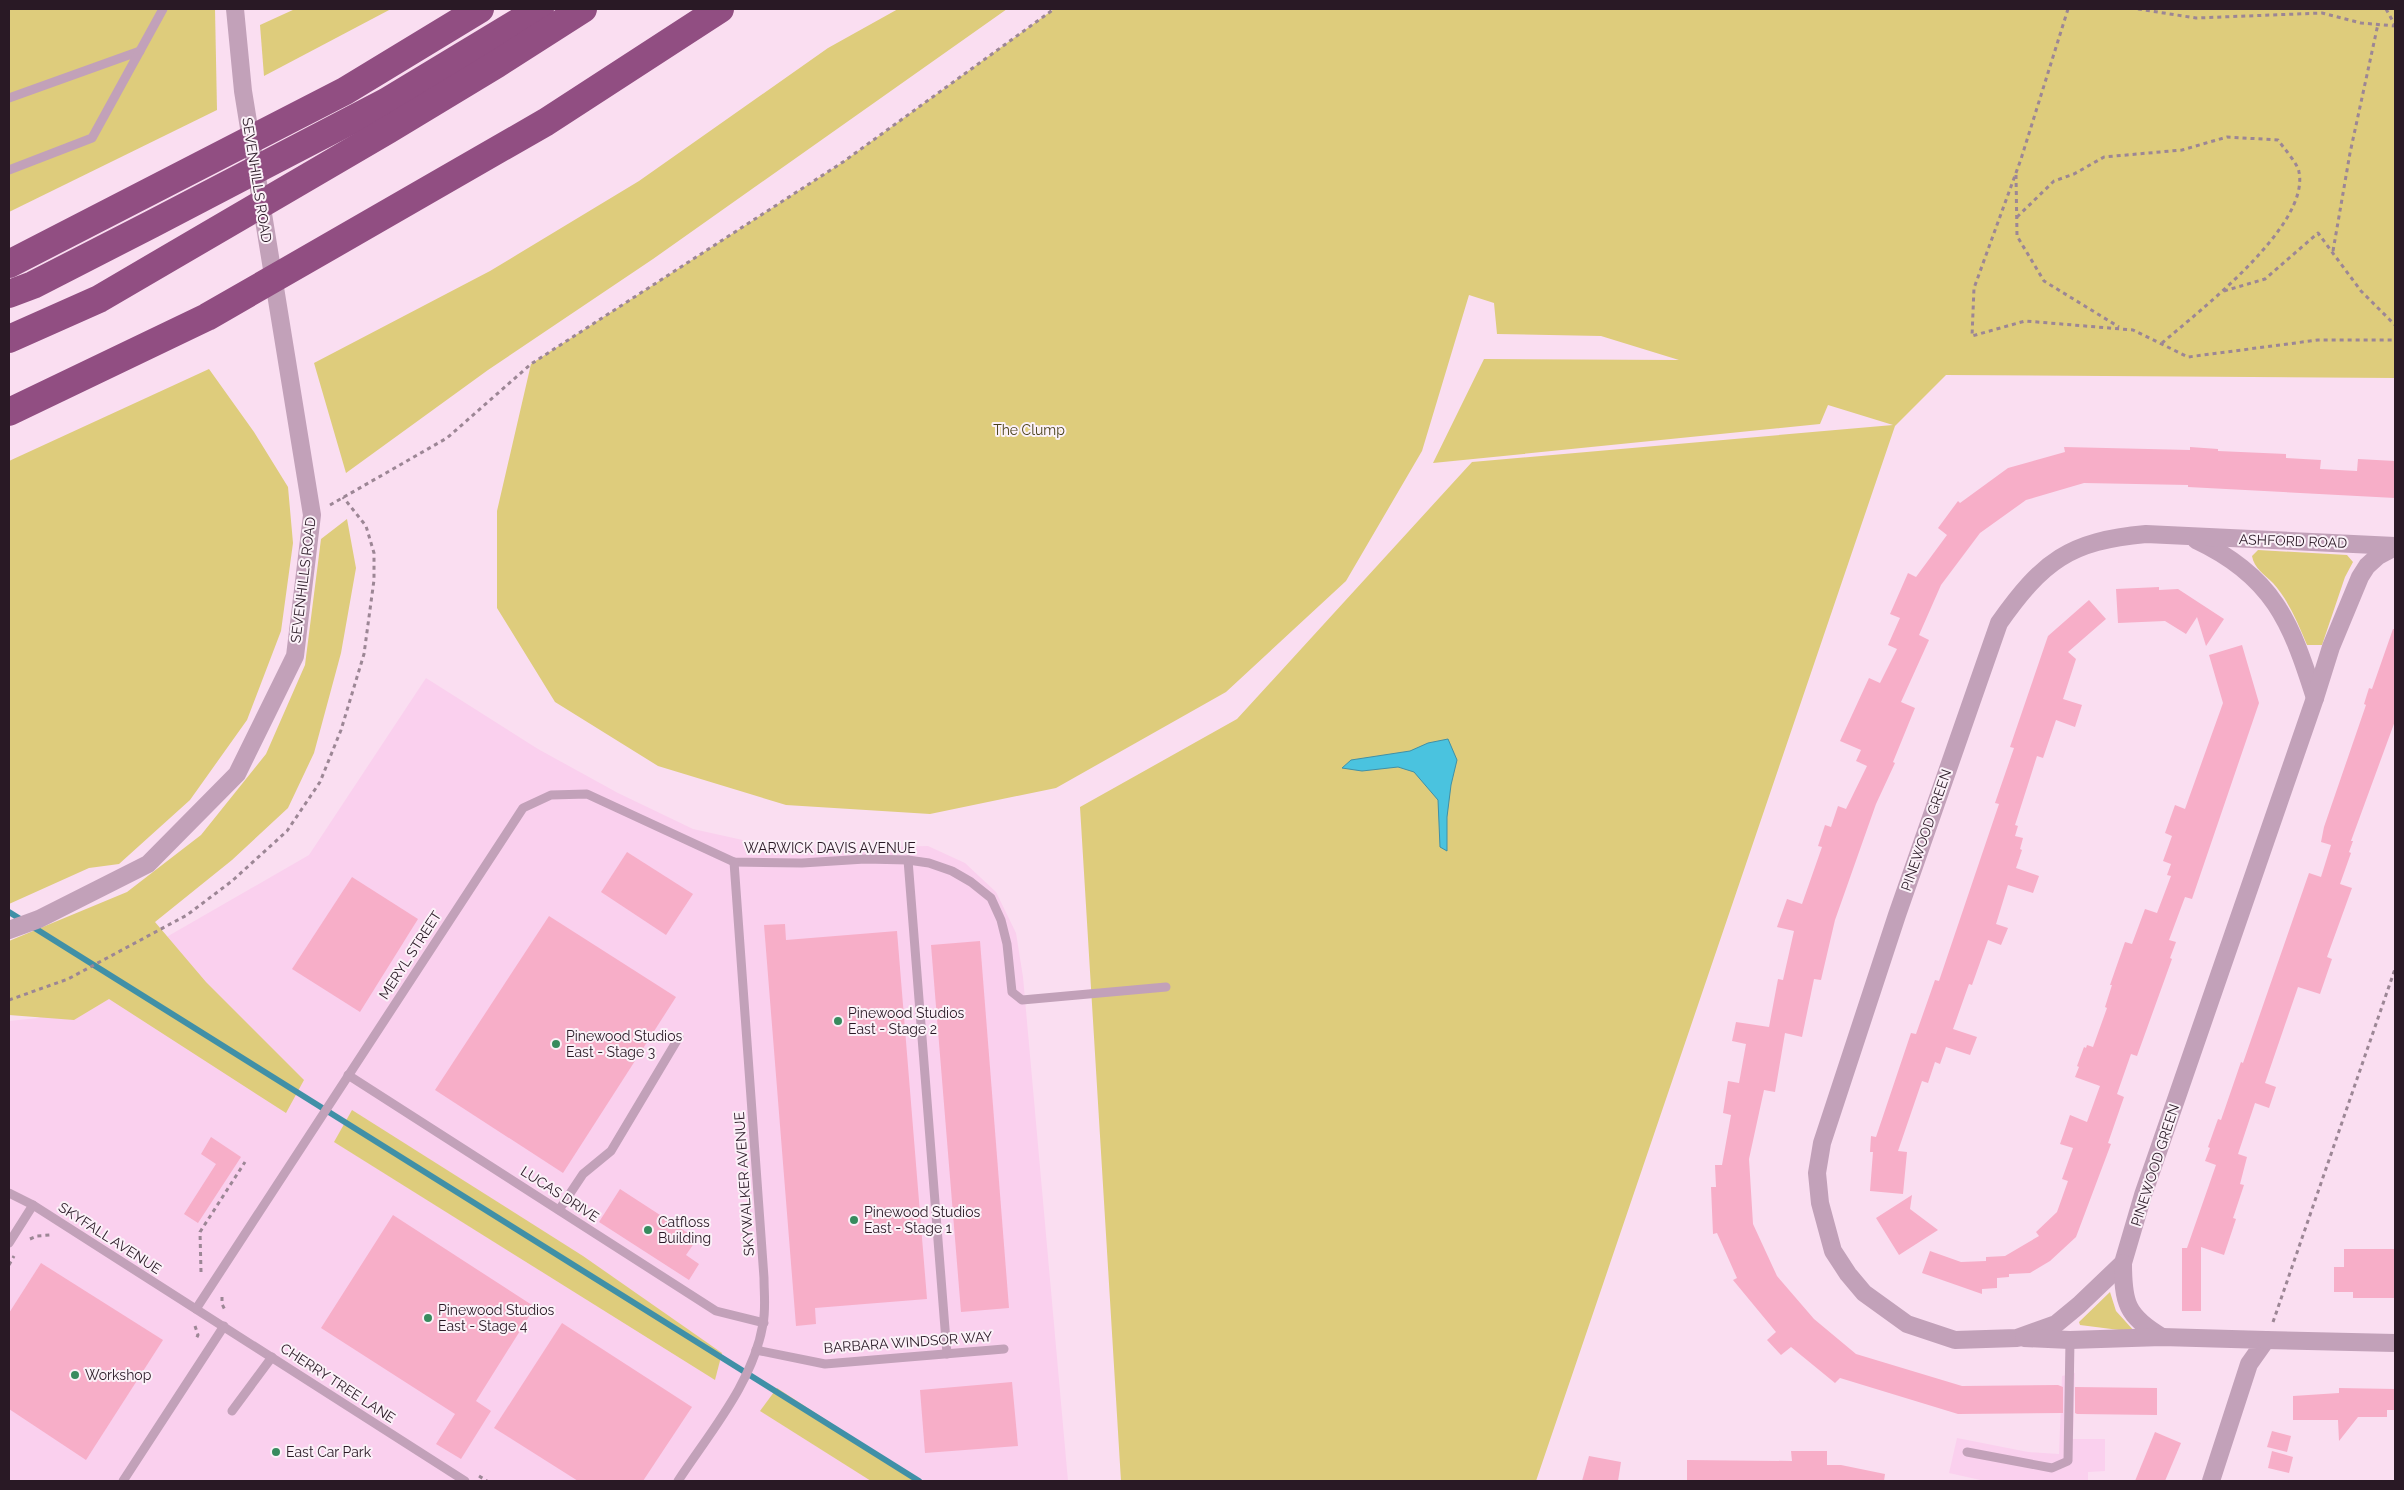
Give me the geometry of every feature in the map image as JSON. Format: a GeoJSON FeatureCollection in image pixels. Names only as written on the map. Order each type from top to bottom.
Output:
{"type":"FeatureCollection","features":[{"type":"Feature","properties":{"kind":"highway"},"geometry":{"type":"LineString","coordinates":[[9,264],[345,91],[480,9]]}},
{"type":"Feature","properties":{"kind":"highway"},"geometry":{"type":"LineString","coordinates":[[9,294],[33,285],[386,102],[540,9]]}},
{"type":"Feature","properties":{"kind":"highway"},"geometry":{"type":"LineString","coordinates":[[9,339],[99,299],[388,130],[583,9]]}},
{"type":"Feature","properties":{"kind":"highway"},"geometry":{"type":"LineString","coordinates":[[9,412],[224,308],[546,122],[720,9]]}},
{"type":"Feature","properties":{"kind":"highway"},"geometry":{"type":"LineString","coordinates":[[9,309],[96,270],[388,130]]}},
{"type":"Feature","properties":{"kind":"street","name":"SEVENHILLS ROAD"},"geometry":{"type":"LineString","coordinates":[[13,929],[39,919],[148,864],[237,774],[295,656],[312,515],[243,91],[235,9]]}},
{"type":"Feature","properties":{"kind":"street","name":"PINEWOOD GREEN"},"geometry":{"type":"LineString","coordinates":[[2316,698],[2284,614],[2265,589],[2220,551],[2190,537],[2146,534],[2088,543],[2064,555],[2042,571],[2018,596],[1999,623],[1897,915],[1822,1143],[1817,1173],[1820,1203],[1833,1250],[1864,1293],[1907,1324],[1955,1340],[2017,1338],[2070,1340],[2162,1337],[2395,1343]]}},
{"type":"Feature","properties":{"kind":"street","name":"ASHFORD ROAD"},"geometry":{"type":"LineString","coordinates":[[2190,537],[2395,546]]}},
{"type":"Feature","properties":{"kind":"street","name":"PINEWOOD GREEN"},"geometry":{"type":"LineString","coordinates":[[2162,1337],[2140,1323],[2130,1309],[2123,1292],[2123,1263],[2143,1195],[2316,698],[2331,647],[2360,577],[2367,566],[2378,556],[2395,546]]}},
{"type":"Feature","properties":{"kind":"street","name":"PINEWOOD GREEN"},"geometry":{"type":"LineString","coordinates":[[2017,1338],[2056,1324],[2123,1263]]}},
{"type":"Feature","properties":{"kind":"street"},"geometry":{"type":"LineString","coordinates":[[2211,1481],[2249,1364],[2266,1340]]}},
{"type":"Feature","properties":{"kind":"lane"},"geometry":{"type":"LineString","coordinates":[[9,170],[92,138],[164,9]]}},
{"type":"Feature","properties":{"kind":"lane"},"geometry":{"type":"LineString","coordinates":[[9,98],[140,52]]}},
{"type":"Feature","properties":{"kind":"lane","name":"MERYL STREET"},"geometry":{"type":"LineString","coordinates":[[196,1308],[523,808],[551,795],[587,794],[734,862]]}},
{"type":"Feature","properties":{"kind":"lane","name":"WARWICK DAVIS AVENUE"},"geometry":{"type":"LineString","coordinates":[[734,862],[802,863],[866,859],[908,860],[929,863],[952,870],[991,898],[1001,920],[1007,944],[1012,992],[1022,1000],[1166,987]]}},
{"type":"Feature","properties":{"kind":"lane"},"geometry":{"type":"LineString","coordinates":[[908,860],[947,1354]]}},
{"type":"Feature","properties":{"kind":"lane","name":"SKYWALKER AVENUE"},"geometry":{"type":"LineString","coordinates":[[678,1481],[741,1386],[752,1364],[764,1323],[762,1248],[734,862]]}},
{"type":"Feature","properties":{"kind":"lane"},"geometry":{"type":"LineString","coordinates":[[559,1210],[583,1174],[611,1151],[679,1037]]}},
{"type":"Feature","properties":{"kind":"lane","name":"LUCAS DRIVE"},"geometry":{"type":"LineString","coordinates":[[348,1075],[716,1311],[764,1323]]}},
{"type":"Feature","properties":{"kind":"lane","name":"SKYFALL AVENUE"},"geometry":{"type":"LineString","coordinates":[[9,1193],[33,1205],[196,1308]]}},
{"type":"Feature","properties":{"kind":"lane"},"geometry":{"type":"LineString","coordinates":[[9,1243],[33,1205]]}},
{"type":"Feature","properties":{"kind":"lane","name":"CHERRY TREE LANE"},"geometry":{"type":"LineString","coordinates":[[196,1308],[465,1481]]}},
{"type":"Feature","properties":{"kind":"lane"},"geometry":{"type":"LineString","coordinates":[[124,1481],[224,1326]]}},
{"type":"Feature","properties":{"kind":"lane"},"geometry":{"type":"LineString","coordinates":[[1968,1452],[2052,1468],[2068,1460],[2070,1340]]}},
{"type":"Feature","properties":{"kind":"lane","name":"BARBARA WINDSOR WAY"},"geometry":{"type":"LineString","coordinates":[[756,1350],[825,1364],[922,1354],[947,1354],[1004,1349]]}},
{"type":"Feature","properties":{"kind":"lane"},"geometry":{"type":"LineString","coordinates":[[232,1411],[272,1357]]}},
{"type":"Feature","properties":{"kind":"path"},"geometry":{"type":"LineString","coordinates":[[312,515],[447,438],[531,364],[843,162],[1054,9]]}},
{"type":"Feature","properties":{"kind":"path"},"geometry":{"type":"LineString","coordinates":[[2068,9],[2016,172],[1974,288],[1972,336],[2025,321],[2133,330],[2188,357],[2318,340],[2395,340]]}},
{"type":"Feature","properties":{"kind":"path"},"geometry":{"type":"LineString","coordinates":[[2138,9],[2196,18],[2322,13],[2361,23],[2395,25]]}},
{"type":"Feature","properties":{"kind":"path"},"geometry":{"type":"LineString","coordinates":[[2386,9],[2395,25]]}},
{"type":"Feature","properties":{"kind":"path"},"geometry":{"type":"LineString","coordinates":[[2332,252],[2350,153],[2378,24]]}},
{"type":"Feature","properties":{"kind":"path"},"geometry":{"type":"LineString","coordinates":[[2016,217],[2054,181],[2074,174],[2104,157],[2182,150],[2227,137],[2278,140],[2300,171],[2297,203],[2254,263],[2162,344]]}},
{"type":"Feature","properties":{"kind":"path"},"geometry":{"type":"LineString","coordinates":[[2016,172],[2017,236],[2044,281],[2121,329]]}},
{"type":"Feature","properties":{"kind":"path"},"geometry":{"type":"LineString","coordinates":[[2221,292],[2265,279],[2318,233],[2361,291],[2395,325]]}},
{"type":"Feature","properties":{"kind":"path"},"geometry":{"type":"LineString","coordinates":[[9,1000],[68,979],[187,915],[232,881],[287,831],[320,782],[341,730],[364,654],[374,580],[374,553],[366,526],[343,497]]}},
{"type":"Feature","properties":{"kind":"path"},"geometry":{"type":"LineString","coordinates":[[2266,1340],[2395,969]]}},
{"type":"Feature","properties":{"kind":"path"},"geometry":{"type":"LineString","coordinates":[[201,1272],[200,1232],[246,1162]]}},
{"type":"Feature","properties":{"kind":"path"},"geometry":{"type":"LineString","coordinates":[[25,1243],[37,1236],[54,1235]]}},
{"type":"Feature","properties":{"kind":"path"},"geometry":{"type":"LineString","coordinates":[[9,1265],[17,1253]]}},
{"type":"Feature","properties":{"kind":"path"},"geometry":{"type":"LineString","coordinates":[[190,1322],[196,1330],[196,1344]]}},
{"type":"Feature","properties":{"kind":"shaded area"},"geometry":{"type":"Polygon","coordinates":[[[426,678],[538,749],[618,793],[693,829],[783,849],[928,846],[965,863],[996,892],[1016,933],[1023,977],[1068,1481],[9,1481],[9,1021],[38,1018],[170,935],[309,855],[426,678]]]}},
{"type":"Feature","properties":{"kind":"shaded area"},"geometry":{"type":"Polygon","coordinates":[[[2075,1373],[2073,1439],[2105,1439],[2105,1471],[2088,1472],[2088,1481],[1985,1481],[1949,1473],[1957,1438],[2028,1452],[2059,1454],[2062,1376],[2075,1373]]]}},
{"type":"Feature","properties":{"kind":"green space"},"geometry":{"type":"Polygon","coordinates":[[[9,9],[215,9],[217,110],[9,212],[9,9]]]}},
{"type":"Feature","properties":{"kind":"green space"},"geometry":{"type":"Polygon","coordinates":[[[295,9],[391,9],[264,76],[260,25],[295,9]]]}},
{"type":"Feature","properties":{"kind":"green space"},"geometry":{"type":"Polygon","coordinates":[[[898,9],[1007,9],[653,259],[488,370],[346,473],[314,363],[490,271],[639,181],[828,48],[898,9]]]}},
{"type":"Feature","properties":{"kind":"green space","name":"The Clump"},"geometry":{"type":"Polygon","coordinates":[[[1054,9],[2395,9],[2395,378],[1946,375],[1895,426],[1536,1481],[1121,1481],[1080,807],[1237,719],[1472,462],[1893,425],[1828,405],[1820,424],[1433,463],[1484,359],[1679,360],[1601,336],[1497,334],[1494,303],[1469,295],[1422,451],[1346,581],[1226,692],[1056,788],[930,814],[786,805],[658,766],[555,702],[497,608],[497,511],[531,364],[843,162],[1054,9]]]}},
{"type":"Feature","properties":{"kind":"green space"},"geometry":{"type":"Polygon","coordinates":[[[209,369],[254,432],[288,487],[293,543],[281,631],[247,720],[190,800],[119,864],[89,868],[9,904],[9,461],[209,369]]]}},
{"type":"Feature","properties":{"kind":"green space"},"geometry":{"type":"Polygon","coordinates":[[[347,519],[356,568],[341,653],[314,753],[288,808],[232,860],[155,922],[206,982],[304,1080],[286,1113],[109,999],[74,1020],[9,1015],[9,941],[127,892],[201,835],[266,754],[305,665],[321,539],[347,519]]]}},
{"type":"Feature","properties":{"kind":"green space"},"geometry":{"type":"Polygon","coordinates":[[[2258,550],[2347,555],[2353,562],[2345,577],[2322,645],[2307,645],[2297,620],[2284,597],[2255,564],[2252,556],[2258,550]]]}},
{"type":"Feature","properties":{"kind":"green space"},"geometry":{"type":"Polygon","coordinates":[[[352,1110],[583,1256],[722,1353],[715,1380],[334,1142],[352,1110]]]}},
{"type":"Feature","properties":{"kind":"green space"},"geometry":{"type":"Polygon","coordinates":[[[2110,1292],[2116,1311],[2135,1332],[2080,1325],[2079,1322],[2110,1292]]]}},
{"type":"Feature","properties":{"kind":"green space"},"geometry":{"type":"Polygon","coordinates":[[[777,1388],[920,1481],[871,1481],[760,1411],[777,1388]]]}},
{"type":"Feature","properties":{"kind":"water"},"geometry":{"type":"Polygon","coordinates":[[[1448,739],[1457,760],[1451,785],[1447,817],[1447,851],[1440,847],[1438,800],[1414,772],[1398,767],[1362,771],[1342,768],[1351,760],[1410,751],[1428,743],[1448,739]]]}},
{"type":"Feature","properties":{"kind":"building"},"geometry":{"type":"Polygon","coordinates":[[[2064,447],[2190,450],[2190,447],[2218,449],[2218,451],[2286,454],[2286,458],[2321,460],[2320,469],[2357,471],[2358,459],[2395,461],[2395,498],[2188,487],[2188,485],[2084,483],[2026,500],[1980,533],[1941,585],[1919,635],[1929,640],[1901,702],[1915,708],[1893,762],[1895,763],[1876,804],[1835,920],[1821,980],[1814,979],[1802,1037],[1785,1033],[1775,1092],[1764,1090],[1749,1159],[1753,1224],[1777,1276],[1814,1319],[1856,1354],[1962,1386],[2058,1385],[2063,1387],[2063,1413],[1958,1414],[1840,1378],[1835,1383],[1791,1347],[1781,1355],[1767,1340],[1776,1332],[1733,1280],[1737,1278],[1717,1233],[1713,1234],[1711,1187],[1716,1187],[1715,1165],[1722,1165],[1731,1115],[1723,1113],[1728,1081],[1739,1083],[1746,1044],[1732,1041],[1736,1022],[1769,1027],[1778,979],[1783,980],[1794,931],[1777,927],[1787,899],[1802,904],[1822,847],[1818,846],[1825,825],[1831,827],[1838,806],[1846,809],[1867,766],[1856,761],[1861,750],[1840,741],[1869,678],[1880,683],[1897,649],[1888,645],[1900,618],[1890,614],[1908,573],[1916,577],[1947,535],[1938,528],[1958,501],[1960,503],[2008,468],[2065,452],[2064,447]]]}},
{"type":"Feature","properties":{"kind":"building"},"geometry":{"type":"Polygon","coordinates":[[[2159,587],[2159,590],[2178,589],[2224,619],[2206,646],[2197,617],[2186,634],[2165,621],[2118,623],[2116,589],[2159,587]]]}},
{"type":"Feature","properties":{"kind":"building"},"geometry":{"type":"Polygon","coordinates":[[[2089,600],[2106,619],[2068,652],[2076,659],[2063,699],[2082,705],[2075,727],[2056,720],[2043,758],[2037,756],[2015,825],[2018,826],[2015,836],[2023,838],[2020,849],[2022,850],[2016,868],[2039,876],[2033,893],[2008,885],[1996,924],[2008,928],[2001,945],[1988,940],[1972,985],[1969,984],[1953,1029],[1977,1037],[1970,1055],[1946,1047],[1940,1064],[1935,1062],[1928,1083],[1922,1081],[1898,1151],[1907,1152],[1903,1194],[1870,1191],[1873,1152],[1870,1152],[1871,1136],[1876,1137],[1911,1033],[1916,1034],[1935,980],[1939,981],[1999,804],[1995,803],[2014,748],[2010,747],[2048,636],[2089,600]]]}},
{"type":"Feature","properties":{"kind":"building"},"geometry":{"type":"Polygon","coordinates":[[[2393,629],[2395,629],[2395,721],[2351,841],[2353,841],[2349,852],[2351,853],[2340,884],[2352,888],[2327,957],[2332,959],[2320,994],[2298,987],[2265,1083],[2276,1087],[2269,1108],[2255,1103],[2238,1154],[2247,1157],[2240,1184],[2244,1185],[2233,1218],[2236,1219],[2224,1255],[2201,1247],[2201,1311],[2182,1311],[2182,1248],[2187,1248],[2216,1165],[2205,1161],[2210,1148],[2208,1147],[2218,1119],[2221,1120],[2241,1062],[2243,1063],[2309,873],[2321,877],[2331,845],[2321,842],[2324,827],[2366,705],[2364,704],[2369,688],[2372,689],[2393,629]]]}},
{"type":"Feature","properties":{"kind":"building"},"geometry":{"type":"Polygon","coordinates":[[[2242,645],[2259,703],[2192,899],[2185,897],[2169,940],[2176,942],[2170,958],[2172,959],[2137,1056],[2131,1054],[2117,1094],[2124,1097],[2108,1143],[2111,1144],[2076,1237],[2050,1261],[2030,1273],[2009,1274],[2009,1277],[1997,1278],[1997,1288],[1982,1289],[1982,1294],[1922,1273],[1930,1251],[1961,1262],[1986,1261],[1986,1257],[2005,1256],[2039,1236],[2036,1232],[2057,1212],[2068,1181],[2062,1179],[2073,1148],[2060,1144],[2070,1115],[2087,1122],[2100,1086],[2075,1077],[2079,1067],[2077,1066],[2084,1047],[2086,1048],[2087,1045],[2093,1047],[2107,1008],[2105,1007],[2112,985],[2110,985],[2125,942],[2132,944],[2145,909],[2157,913],[2171,876],[2167,875],[2171,864],[2163,861],[2172,836],[2165,833],[2175,805],[2185,809],[2223,703],[2209,655],[2242,645]]]}},
{"type":"Feature","properties":{"kind":"building"},"geometry":{"type":"Polygon","coordinates":[[[627,852],[693,894],[666,935],[601,892],[627,852]]]}},
{"type":"Feature","properties":{"kind":"building"},"geometry":{"type":"Polygon","coordinates":[[[352,877],[418,919],[360,1012],[292,969],[352,877]]]}},
{"type":"Feature","properties":{"kind":"building","name":"Pinewood Studios East - Stage 3"},"geometry":{"type":"Polygon","coordinates":[[[549,916],[676,997],[563,1173],[435,1090],[549,916]]]}},
{"type":"Feature","properties":{"kind":"building"},"geometry":{"type":"Polygon","coordinates":[[[785,924],[786,940],[897,931],[927,1299],[815,1308],[816,1324],[796,1326],[764,925],[785,924]]]}},
{"type":"Feature","properties":{"kind":"building"},"geometry":{"type":"Polygon","coordinates":[[[980,941],[1009,1308],[961,1312],[931,945],[980,941]]]}},
{"type":"Feature","properties":{"kind":"building"},"geometry":{"type":"Polygon","coordinates":[[[211,1137],[241,1157],[198,1223],[184,1214],[216,1164],[201,1154],[211,1137]]]}},
{"type":"Feature","properties":{"kind":"building","name":"Catfloss Building"},"geometry":{"type":"Polygon","coordinates":[[[620,1189],[697,1239],[686,1255],[699,1264],[689,1280],[599,1222],[620,1189]]]}},
{"type":"Feature","properties":{"kind":"building"},"geometry":{"type":"Polygon","coordinates":[[[1912,1195],[1910,1209],[1938,1230],[1899,1255],[1876,1218],[1912,1195]]]}},
{"type":"Feature","properties":{"kind":"building","name":"Pinewood Studios East - Stage 4"},"geometry":{"type":"Polygon","coordinates":[[[393,1215],[535,1307],[476,1401],[491,1411],[461,1459],[436,1444],[455,1414],[321,1328],[393,1215]]]}},
{"type":"Feature","properties":{"kind":"building"},"geometry":{"type":"Polygon","coordinates":[[[2344,1249],[2395,1249],[2395,1298],[2353,1298],[2353,1292],[2334,1292],[2334,1267],[2344,1267],[2344,1249]]]}},
{"type":"Feature","properties":{"kind":"building","name":"Workshop"},"geometry":{"type":"Polygon","coordinates":[[[41,1263],[163,1340],[86,1460],[9,1409],[9,1313],[41,1263]]]}},
{"type":"Feature","properties":{"kind":"building"},"geometry":{"type":"Polygon","coordinates":[[[562,1323],[692,1407],[643,1481],[578,1481],[494,1428],[562,1323]]]}},
{"type":"Feature","properties":{"kind":"building"},"geometry":{"type":"Polygon","coordinates":[[[1012,1382],[1018,1446],[925,1453],[920,1390],[1012,1382]]]}},
{"type":"Feature","properties":{"kind":"building"},"geometry":{"type":"Polygon","coordinates":[[[2075,1387],[2157,1388],[2157,1415],[2077,1414],[2075,1413],[2075,1387]]]}},
{"type":"Feature","properties":{"kind":"building"},"geometry":{"type":"Polygon","coordinates":[[[2339,1388],[2395,1389],[2395,1410],[2387,1410],[2387,1417],[2358,1417],[2339,1441],[2338,1420],[2293,1420],[2293,1396],[2339,1393],[2339,1388]]]}},
{"type":"Feature","properties":{"kind":"building"},"geometry":{"type":"Polygon","coordinates":[[[2272,1431],[2291,1436],[2287,1452],[2267,1447],[2272,1431]]]}},
{"type":"Feature","properties":{"kind":"building"},"geometry":{"type":"Polygon","coordinates":[[[2155,1432],[2181,1443],[2165,1481],[2135,1481],[2155,1432]]]}},
{"type":"Feature","properties":{"kind":"building"},"geometry":{"type":"Polygon","coordinates":[[[1791,1451],[1827,1451],[1827,1465],[1841,1465],[1885,1474],[1884,1481],[1687,1481],[1687,1460],[1792,1461],[1791,1451]]]}},
{"type":"Feature","properties":{"kind":"building"},"geometry":{"type":"Polygon","coordinates":[[[2272,1451],[2293,1457],[2289,1473],[2268,1468],[2272,1451]]]}},
{"type":"Feature","properties":{"kind":"building"},"geometry":{"type":"Polygon","coordinates":[[[1589,1456],[1621,1462],[1618,1481],[1582,1481],[1589,1456]]]}},
{"type":"Feature","properties":{"kind":"waterway"},"geometry":{"type":"LineString","coordinates":[[9,912],[919,1481]]}},
{"type":"Feature","properties":{"kind":"place","name":"Pinewood Studios East - Stage 2"},"geometry":{"type":"Point","coordinates":[838,1021]}},
{"type":"Feature","properties":{"kind":"place","name":"Pinewood Studios East - Stage 3"},"geometry":{"type":"Point","coordinates":[556,1044]}},
{"type":"Feature","properties":{"kind":"place","name":"Pinewood Studios East - Stage 1"},"geometry":{"type":"Point","coordinates":[854,1220]}},
{"type":"Feature","properties":{"kind":"place","name":"Catfloss Building"},"geometry":{"type":"Point","coordinates":[648,1230]}},
{"type":"Feature","properties":{"kind":"place","name":"Pinewood Studios East - Stage 4"},"geometry":{"type":"Point","coordinates":[428,1318]}},
{"type":"Feature","properties":{"kind":"place","name":"Workshop"},"geometry":{"type":"Point","coordinates":[75,1375]}},
{"type":"Feature","properties":{"kind":"place","name":"East Car Park"},"geometry":{"type":"Point","coordinates":[276,1452]}}]}
